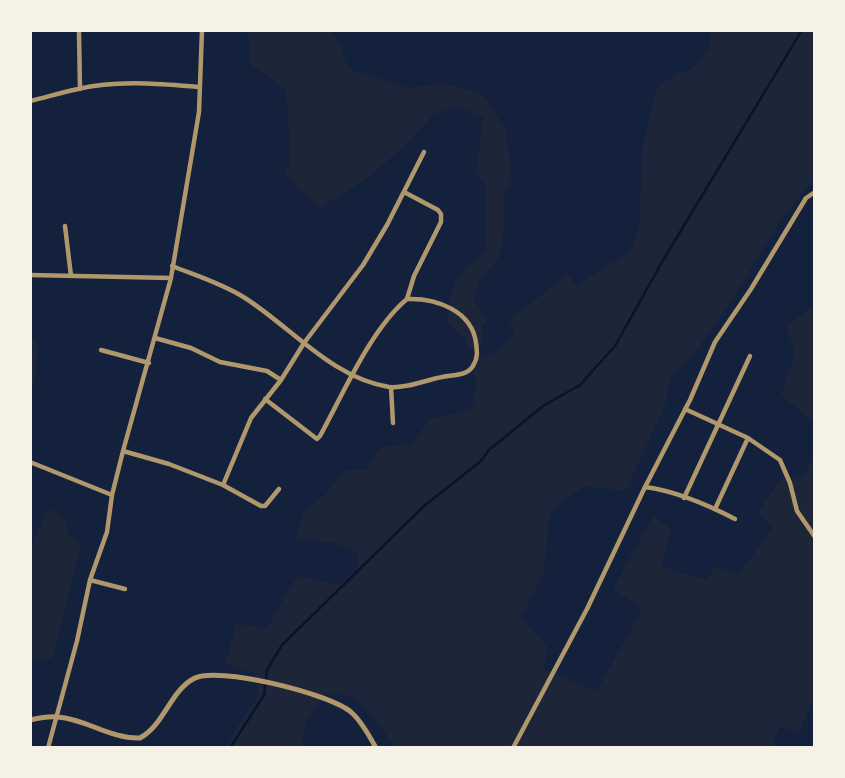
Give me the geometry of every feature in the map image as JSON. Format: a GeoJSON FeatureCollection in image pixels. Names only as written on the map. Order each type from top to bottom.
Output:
{"type":"FeatureCollection","features":[{"type":"Feature","properties":{"kind":"street"},"geometry":{"type":"LineString","coordinates":[[48,748],[77,641],[90,580],[107,532],[112,495],[123,450],[171,278],[199,112],[202,30]]}},
{"type":"Feature","properties":{"kind":"street"},"geometry":{"type":"LineString","coordinates":[[79,33],[80,89]]}},
{"type":"Feature","properties":{"kind":"street"},"geometry":{"type":"LineString","coordinates":[[30,101],[80,89],[146,83],[199,88]]}},
{"type":"Feature","properties":{"kind":"street"},"geometry":{"type":"LineString","coordinates":[[223,485],[251,418],[363,265],[387,225],[424,152]]}},
{"type":"Feature","properties":{"kind":"street"},"geometry":{"type":"LineString","coordinates":[[513,748],[587,609],[715,342],[751,289],[806,198],[815,191]]}},
{"type":"Feature","properties":{"kind":"street"},"geometry":{"type":"LineString","coordinates":[[265,399],[317,439],[320,436],[380,329],[407,299],[414,276],[442,219],[438,210],[404,192]]}},
{"type":"Feature","properties":{"kind":"street"},"geometry":{"type":"LineString","coordinates":[[65,226],[71,276]]}},
{"type":"Feature","properties":{"kind":"street"},"geometry":{"type":"LineString","coordinates":[[172,267],[206,279],[244,298],[353,376],[391,387],[465,374],[472,368],[477,353],[474,331],[468,319],[447,306],[407,299]]}},
{"type":"Feature","properties":{"kind":"street"},"geometry":{"type":"LineString","coordinates":[[30,275],[171,278]]}},
{"type":"Feature","properties":{"kind":"street"},"geometry":{"type":"LineString","coordinates":[[155,338],[191,348],[220,362],[267,371],[281,380]]}},
{"type":"Feature","properties":{"kind":"street"},"geometry":{"type":"LineString","coordinates":[[101,351],[149,363]]}},
{"type":"Feature","properties":{"kind":"street"},"geometry":{"type":"LineString","coordinates":[[684,498],[750,356]]}},
{"type":"Feature","properties":{"kind":"street"},"geometry":{"type":"LineString","coordinates":[[391,387],[393,423]]}},
{"type":"Feature","properties":{"kind":"street"},"geometry":{"type":"LineString","coordinates":[[685,409],[748,438],[780,460],[790,483],[797,511],[815,537]]}},
{"type":"Feature","properties":{"kind":"street"},"geometry":{"type":"LineString","coordinates":[[715,509],[748,438]]}},
{"type":"Feature","properties":{"kind":"street"},"geometry":{"type":"LineString","coordinates":[[123,450],[223,485],[261,506],[265,506],[279,489]]}},
{"type":"Feature","properties":{"kind":"street"},"geometry":{"type":"LineString","coordinates":[[30,462],[112,495]]}},
{"type":"Feature","properties":{"kind":"street"},"geometry":{"type":"LineString","coordinates":[[645,487],[659,489],[735,519]]}},
{"type":"Feature","properties":{"kind":"street"},"geometry":{"type":"LineString","coordinates":[[90,580],[125,589]]}},
{"type":"Feature","properties":{"kind":"street"},"geometry":{"type":"LineString","coordinates":[[30,720],[57,717],[71,719],[113,735],[140,738],[152,729],[194,678],[253,678],[320,695],[341,705],[352,713],[376,748]]}},
{"type":"Feature","properties":{"kind":"shaded area"},"geometry":{"type":"Polygon","coordinates":[[[248,30],[330,30],[341,46],[345,61],[356,73],[407,88],[446,84],[478,92],[490,103],[506,131],[512,180],[504,192],[505,226],[498,259],[482,277],[473,298],[487,321],[482,325],[482,346],[468,349],[466,339],[448,324],[450,298],[456,281],[486,250],[486,187],[476,173],[483,117],[456,106],[434,114],[371,176],[320,208],[296,186],[284,170],[289,166],[290,146],[286,90],[251,64],[248,30]]]}},
{"type":"Feature","properties":{"kind":"shaded area"},"geometry":{"type":"Polygon","coordinates":[[[711,30],[815,30],[815,179],[780,221],[734,297],[696,351],[671,376],[666,402],[626,491],[585,486],[550,511],[544,573],[521,617],[547,647],[544,669],[597,691],[642,609],[613,589],[653,516],[671,529],[662,564],[675,572],[707,579],[716,566],[738,575],[773,528],[758,512],[780,480],[805,475],[815,452],[815,695],[798,733],[780,727],[770,748],[396,748],[373,716],[355,698],[326,692],[305,723],[301,748],[227,748],[235,730],[259,695],[254,672],[226,664],[236,624],[267,628],[297,576],[339,585],[357,569],[358,553],[332,542],[296,539],[304,512],[326,494],[343,471],[367,469],[380,447],[413,444],[428,420],[472,407],[477,387],[471,361],[502,349],[514,333],[509,318],[568,274],[577,288],[630,252],[639,228],[643,146],[657,88],[676,74],[692,69],[703,58],[711,43],[711,30]]]}},
{"type":"Feature","properties":{"kind":"shaded area"},"geometry":{"type":"Polygon","coordinates":[[[815,303],[815,423],[781,395],[795,353],[787,327],[815,303]]]}},
{"type":"Feature","properties":{"kind":"shaded area"},"geometry":{"type":"Polygon","coordinates":[[[30,339],[38,343],[35,381],[30,396],[30,339]]]}},
{"type":"Feature","properties":{"kind":"shaded area"},"geometry":{"type":"Polygon","coordinates":[[[48,509],[66,518],[68,536],[82,544],[52,658],[30,661],[30,547],[48,509]]]}},
{"type":"Feature","properties":{"kind":"waterway"},"geometry":{"type":"LineString","coordinates":[[230,748],[264,695],[267,670],[282,645],[425,505],[481,461],[489,450],[543,406],[580,385],[615,346],[662,262],[802,30]]}}]}
